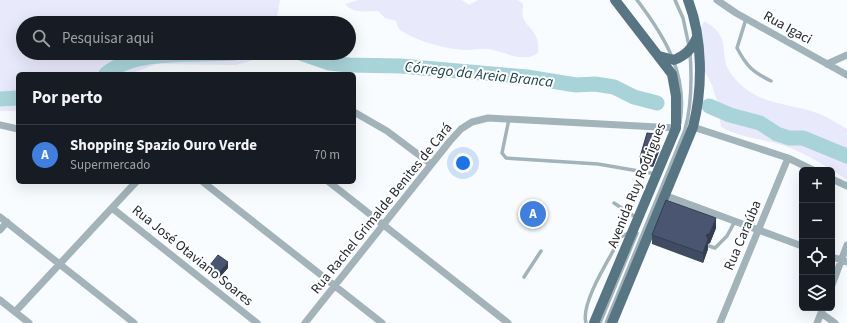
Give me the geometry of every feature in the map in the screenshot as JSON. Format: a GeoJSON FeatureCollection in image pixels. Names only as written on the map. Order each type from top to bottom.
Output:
{"type":"FeatureCollection","features":[{"type":"Feature","properties":{"kind":"main road","name":"Avenida Ruy Rodrigues"},"geometry":{"type":"LineString","coordinates":[[612,323],[651,233],[664,195],[683,129],[672,74],[660,56],[615,0]]}},
{"type":"Feature","properties":{"kind":"main road","name":"Avenida Ruy Rodrigues"},"geometry":{"type":"LineString","coordinates":[[594,323],[657,174],[698,102],[700,71],[690,2]]}},
{"type":"Feature","properties":{"kind":"main road"},"geometry":{"type":"LineString","coordinates":[[660,56],[674,60],[684,56],[690,50],[696,37]]}},
{"type":"Feature","properties":{"kind":"street","name":"Rua Igaci"},"geometry":{"type":"LineString","coordinates":[[717,0],[746,19],[847,75]]}},
{"type":"Feature","properties":{"kind":"street"},"geometry":{"type":"LineString","coordinates":[[827,64],[847,55]]}},
{"type":"Feature","properties":{"kind":"street"},"geometry":{"type":"LineString","coordinates":[[356,113],[388,131],[431,164]]}},
{"type":"Feature","properties":{"kind":"street","name":"Rua Rachel Grimalde Benites de Cará"},"geometry":{"type":"LineString","coordinates":[[305,323],[431,164],[461,129],[472,122],[488,118],[683,129],[788,158],[807,167]]}},
{"type":"Feature","properties":{"kind":"street"},"geometry":{"type":"LineString","coordinates":[[0,125],[16,129]]}},
{"type":"Feature","properties":{"kind":"street","name":"Rua Caraúba"},"geometry":{"type":"LineString","coordinates":[[720,323],[788,158]]}},
{"type":"Feature","properties":{"kind":"street"},"geometry":{"type":"LineString","coordinates":[[835,180],[847,186]]}},
{"type":"Feature","properties":{"kind":"street"},"geometry":{"type":"LineString","coordinates":[[16,312],[134,184]]}},
{"type":"Feature","properties":{"kind":"street"},"geometry":{"type":"LineString","coordinates":[[206,184],[382,323]]}},
{"type":"Feature","properties":{"kind":"street"},"geometry":{"type":"LineString","coordinates":[[332,184],[508,323]]}},
{"type":"Feature","properties":{"kind":"street"},"geometry":{"type":"LineString","coordinates":[[664,195],[799,245]]}},
{"type":"Feature","properties":{"kind":"street","name":"Rua José Otaviano Soares"},"geometry":{"type":"LineString","coordinates":[[112,208],[256,323]]}},
{"type":"Feature","properties":{"kind":"street"},"geometry":{"type":"LineString","coordinates":[[0,217],[134,323]]}},
{"type":"Feature","properties":{"kind":"street"},"geometry":{"type":"LineString","coordinates":[[0,230],[7,222]]}},
{"type":"Feature","properties":{"kind":"street"},"geometry":{"type":"LineString","coordinates":[[835,279],[844,261],[847,245]]}},
{"type":"Feature","properties":{"kind":"street"},"geometry":{"type":"LineString","coordinates":[[0,300],[29,323]]}},
{"type":"Feature","properties":{"kind":"street"},"geometry":{"type":"LineString","coordinates":[[817,323],[822,311],[835,323]]}},
{"type":"Feature","properties":{"kind":"lane"},"geometry":{"type":"LineString","coordinates":[[606,323],[683,129],[681,84],[674,60],[669,47],[656,25],[637,0]]}},
{"type":"Feature","properties":{"kind":"lane"},"geometry":{"type":"LineString","coordinates":[[600,323],[690,113],[692,82],[690,50],[683,18],[675,0]]}},
{"type":"Feature","properties":{"kind":"lane"},"geometry":{"type":"LineString","coordinates":[[746,19],[737,48],[743,60],[753,71],[771,81]]}},
{"type":"Feature","properties":{"kind":"lane"},"geometry":{"type":"LineString","coordinates":[[509,119],[502,153],[506,158],[598,164],[657,174]]}},
{"type":"Feature","properties":{"kind":"lane"},"geometry":{"type":"LineString","coordinates":[[614,203],[637,219]]}},
{"type":"Feature","properties":{"kind":"lane"},"geometry":{"type":"LineString","coordinates":[[709,246],[715,248],[727,236],[735,221]]}},
{"type":"Feature","properties":{"kind":"lane"},"geometry":{"type":"LineString","coordinates":[[586,323],[584,317],[590,298],[621,236],[633,231]]}},
{"type":"Feature","properties":{"kind":"lane"},"geometry":{"type":"LineString","coordinates":[[524,277],[541,251]]}},
{"type":"Feature","properties":{"kind":"shaded area"},"geometry":{"type":"Polygon","coordinates":[[[0,0],[280,0],[277,16],[16,16],[16,60],[254,60],[236,65],[157,64],[135,72],[16,72],[16,111],[0,111],[0,0]]]}},
{"type":"Feature","properties":{"kind":"shaded area"},"geometry":{"type":"Polygon","coordinates":[[[358,0],[462,0],[469,5],[478,0],[518,0],[523,4],[523,16],[525,22],[536,35],[538,53],[532,56],[519,57],[488,49],[459,50],[433,44],[408,35],[400,29],[396,21],[385,18],[378,11],[356,11],[345,4],[358,0]]]}},
{"type":"Feature","properties":{"kind":"shaded area"},"geometry":{"type":"Polygon","coordinates":[[[704,21],[713,27],[722,40],[727,67],[732,75],[752,93],[773,102],[820,114],[847,129],[847,180],[835,172],[835,167],[826,167],[816,160],[791,148],[743,136],[721,127],[717,101],[712,85],[705,72],[699,32],[704,21]]]}},
{"type":"Feature","properties":{"kind":"building"},"geometry":{"type":"Polygon","coordinates":[[[647,133],[657,134],[660,142],[653,159],[640,157],[647,133]]]}},
{"type":"Feature","properties":{"kind":"building"},"geometry":{"type":"Polygon","coordinates":[[[666,200],[716,218],[710,233],[706,235],[708,239],[703,253],[652,235],[666,200]]]}},
{"type":"Feature","properties":{"kind":"building"},"geometry":{"type":"Polygon","coordinates":[[[218,255],[228,262],[219,273],[210,265],[218,255]]]}},
{"type":"Feature","properties":{"kind":"waterway","name":"Córrego da Areia Branca"},"geometry":{"type":"LineString","coordinates":[[109,72],[134,60]]}},
{"type":"Feature","properties":{"kind":"waterway","name":"Córrego da Areia Branca"},"geometry":{"type":"LineString","coordinates":[[320,60],[329,63],[349,65],[401,66],[527,77],[576,85],[595,84],[614,87],[634,97],[657,103]]}},
{"type":"Feature","properties":{"kind":"waterway","name":"Córrego da Areia Branca"},"geometry":{"type":"LineString","coordinates":[[0,99],[16,98]]}},
{"type":"Feature","properties":{"kind":"waterway","name":"Córrego da Areia Branca"},"geometry":{"type":"LineString","coordinates":[[709,106],[730,115],[760,123],[777,134],[789,138],[803,138],[847,156]]}},
{"type":"Feature","properties":{"kind":"place","name":"Shopping Spazio Ouro Verde"},"geometry":{"type":"Point","coordinates":[533,214]}}]}
